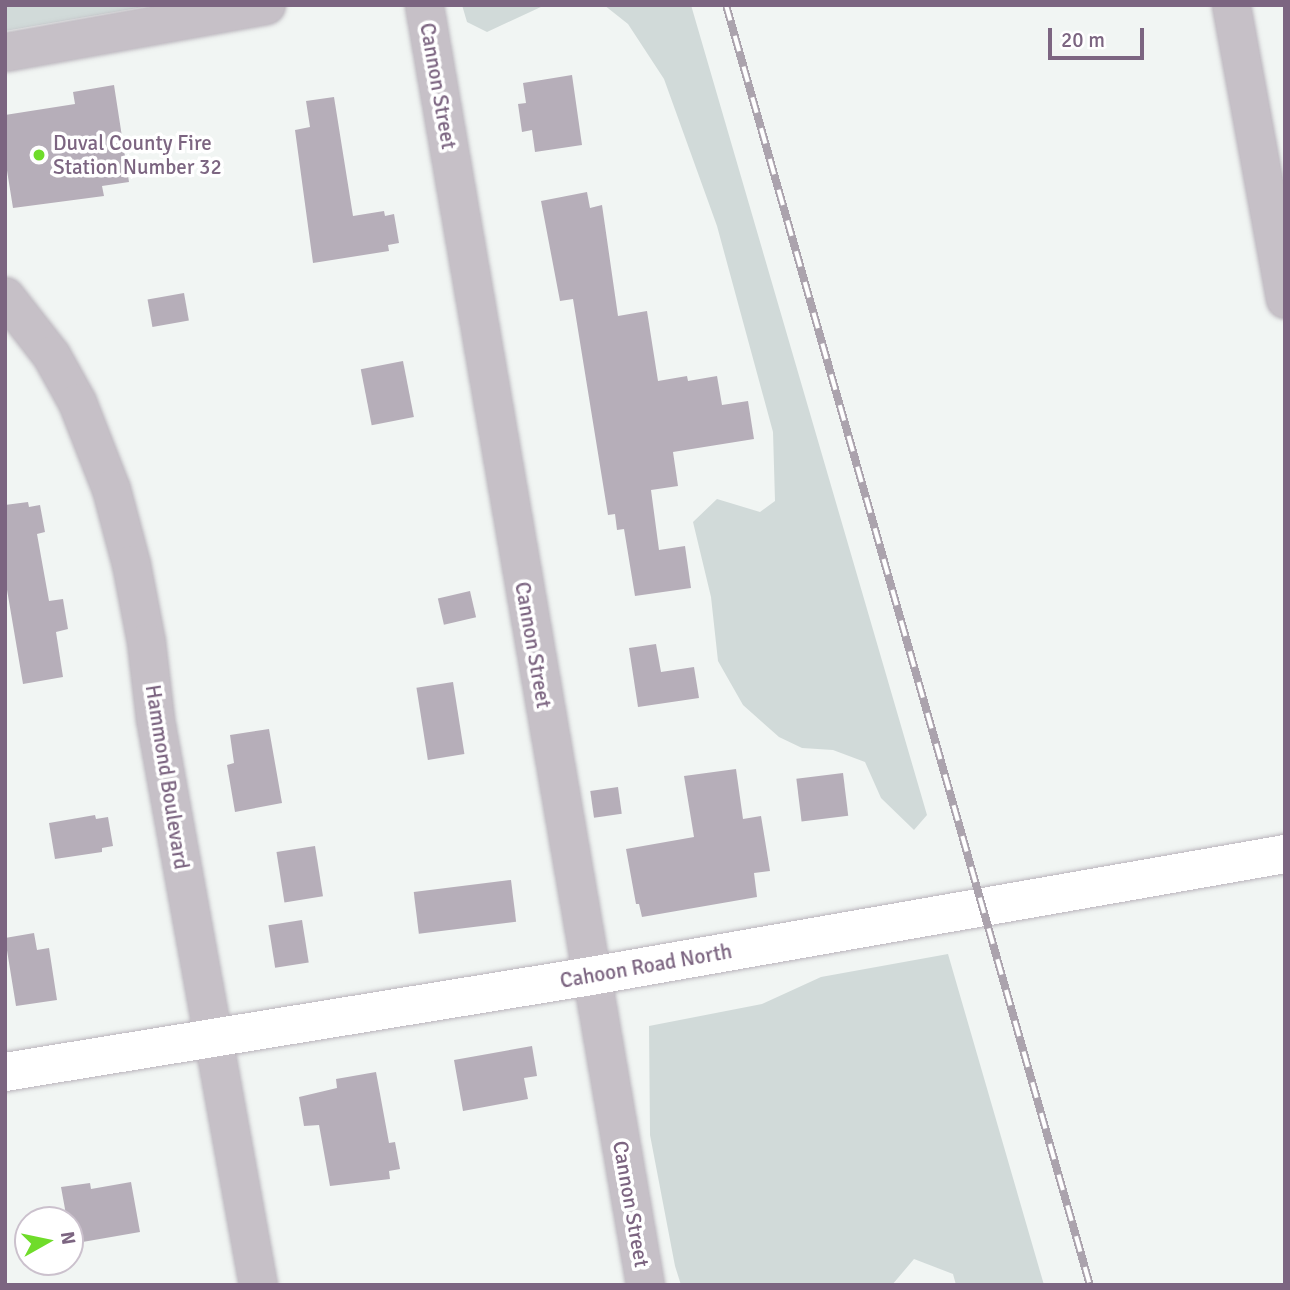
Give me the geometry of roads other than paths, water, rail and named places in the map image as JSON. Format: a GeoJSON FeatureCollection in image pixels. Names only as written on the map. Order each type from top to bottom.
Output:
{"type":"FeatureCollection","features":[{"type":"Feature","properties":{"kind":"main road","name":"Cahoon Road North"},"geometry":{"type":"LineString","coordinates":[[5,1072],[591,976],[1285,854]]}},
{"type":"Feature","properties":{"kind":"street"},"geometry":{"type":"LineString","coordinates":[[5,52],[266,5]]}},
{"type":"Feature","properties":{"kind":"street","name":"Cannon Street"},"geometry":{"type":"LineString","coordinates":[[424,5],[645,1285]]}},
{"type":"Feature","properties":{"kind":"street"},"geometry":{"type":"LineString","coordinates":[[1231,5],[1285,299]]}},
{"type":"Feature","properties":{"kind":"street","name":"Hammond Boulevard"},"geometry":{"type":"LineString","coordinates":[[5,296],[51,355],[77,402],[111,489],[131,564],[146,642],[155,719],[258,1285]]}},
{"type":"Feature","properties":{"kind":"railway"},"geometry":{"type":"LineString","coordinates":[[726,5],[1090,1285]]}},
{"type":"Feature","properties":{"kind":"place","name":"Duval County Fire Station Number 32"},"geometry":{"type":"Point","coordinates":[39,155]}}]}
